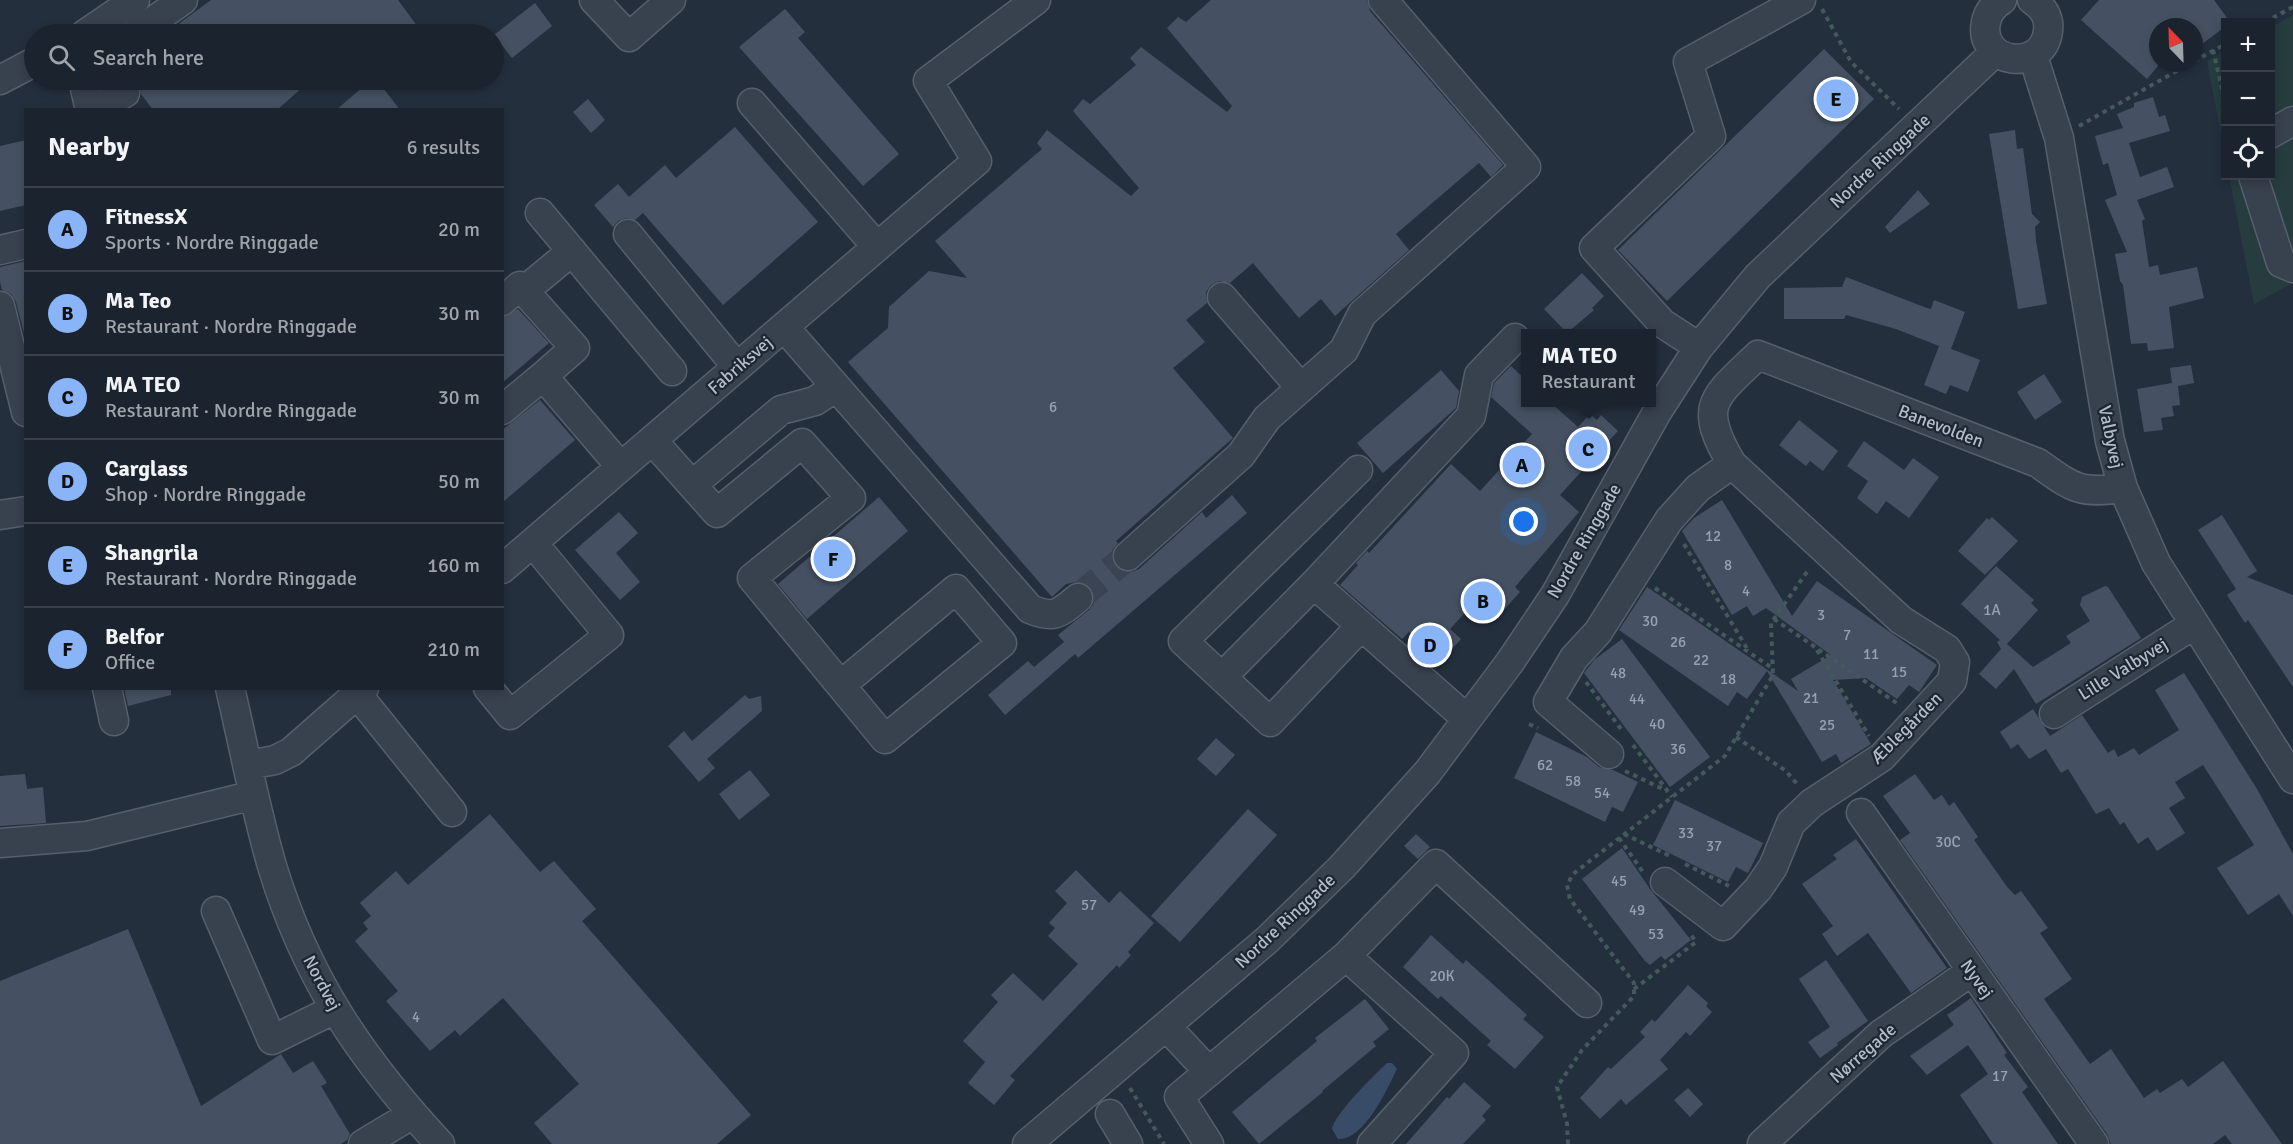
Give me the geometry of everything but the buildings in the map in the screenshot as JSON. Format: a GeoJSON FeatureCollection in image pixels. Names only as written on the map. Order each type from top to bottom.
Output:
{"type":"FeatureCollection","features":[{"type":"Feature","properties":{"kind":"street"},"geometry":{"type":"LineString","coordinates":[[100,24],[135,0]]}},
{"type":"Feature","properties":{"kind":"street"},"geometry":{"type":"LineString","coordinates":[[149,24],[183,0]]}},
{"type":"Feature","properties":{"kind":"street"},"geometry":{"type":"LineString","coordinates":[[594,0],[629,37],[671,0]]}},
{"type":"Feature","properties":{"kind":"street","name":"Fabriksvej"},"geometry":{"type":"LineString","coordinates":[[513,556],[621,467],[977,161],[928,81],[1035,0]]}},
{"type":"Feature","properties":{"kind":"street"},"geometry":{"type":"LineString","coordinates":[[1128,556],[1241,455],[1267,418],[1344,350],[1362,314],[1526,167],[1383,0]]}},
{"type":"Feature","properties":{"kind":"street"},"geometry":{"type":"LineString","coordinates":[[1699,347],[1662,323],[1594,248],[1711,136],[1688,62],[1801,0]]}},
{"type":"Feature","properties":{"kind":"street"},"geometry":{"type":"LineString","coordinates":[[2000,1],[1992,8],[1985,26],[1986,36],[1995,52],[2013,60],[2033,56],[2043,46],[2048,33],[2047,19],[2040,2]]}},
{"type":"Feature","properties":{"kind":"street","name":"Nordre Ringgade"},"geometry":{"type":"LineString","coordinates":[[1027,1144],[1267,940],[1342,867],[1427,773],[1510,662],[1555,595],[1657,412],[1699,347],[1758,276],[1995,52]]}},
{"type":"Feature","properties":{"kind":"street","name":"Valbyvej"},"geometry":{"type":"LineString","coordinates":[[2033,56],[2059,138],[2110,441],[2122,488],[2156,563],[2193,625],[2293,779]]}},
{"type":"Feature","properties":{"kind":"street"},"geometry":{"type":"LineString","coordinates":[[0,80],[24,67]]}},
{"type":"Feature","properties":{"kind":"street"},"geometry":{"type":"LineString","coordinates":[[86,90],[91,108]]}},
{"type":"Feature","properties":{"kind":"street"},"geometry":{"type":"LineString","coordinates":[[96,108],[125,93],[125,90]]}},
{"type":"Feature","properties":{"kind":"street"},"geometry":{"type":"LineString","coordinates":[[752,103],[877,247]]}},
{"type":"Feature","properties":{"kind":"street"},"geometry":{"type":"LineString","coordinates":[[2275,132],[2293,121]]}},
{"type":"Feature","properties":{"kind":"street"},"geometry":{"type":"LineString","coordinates":[[2254,180],[2281,263],[2293,268]]}},
{"type":"Feature","properties":{"kind":"street"},"geometry":{"type":"LineString","coordinates":[[540,213],[672,371]]}},
{"type":"Feature","properties":{"kind":"street"},"geometry":{"type":"LineString","coordinates":[[628,234],[737,367]]}},
{"type":"Feature","properties":{"kind":"street"},"geometry":{"type":"LineString","coordinates":[[0,250],[24,244]]}},
{"type":"Feature","properties":{"kind":"street"},"geometry":{"type":"LineString","coordinates":[[504,408],[575,348],[513,296],[572,251]]}},
{"type":"Feature","properties":{"kind":"street"},"geometry":{"type":"LineString","coordinates":[[1222,297],[1301,388]]}},
{"type":"Feature","properties":{"kind":"street"},"geometry":{"type":"LineString","coordinates":[[0,306],[24,404]]}},
{"type":"Feature","properties":{"kind":"street"},"geometry":{"type":"LineString","coordinates":[[784,327],[1030,609],[1047,616],[1062,612],[1078,598]]}},
{"type":"Feature","properties":{"kind":"street"},"geometry":{"type":"LineString","coordinates":[[1222,677],[1314,584],[1471,416],[1479,375],[1515,338]]}},
{"type":"Feature","properties":{"kind":"street","name":"Banevolden"},"geometry":{"type":"LineString","coordinates":[[1758,355],[2038,463],[2068,484],[2092,492],[2122,488]]}},
{"type":"Feature","properties":{"kind":"street","name":"Æblegården"},"geometry":{"type":"LineString","coordinates":[[1656,879],[1722,926],[1758,889],[1773,867],[1791,823],[1812,803],[1882,757],[1952,681],[1955,662],[1947,648],[1901,620],[1732,464],[1713,426],[1714,404],[1720,394],[1758,355]]}},
{"type":"Feature","properties":{"kind":"street"},"geometry":{"type":"LineString","coordinates":[[543,376],[621,467]]}},
{"type":"Feature","properties":{"kind":"street"},"geometry":{"type":"LineString","coordinates":[[692,485],[781,410],[815,401],[836,387]]}},
{"type":"Feature","properties":{"kind":"street"},"geometry":{"type":"LineString","coordinates":[[652,440],[717,513],[802,443],[850,498],[752,578],[841,686],[885,739],[1002,643],[956,589],[841,686]]}},
{"type":"Feature","properties":{"kind":"street"},"geometry":{"type":"LineString","coordinates":[[1609,754],[1548,702],[1574,658],[1598,632],[1669,520],[1698,488],[1732,464]]}},
{"type":"Feature","properties":{"kind":"street"},"geometry":{"type":"LineString","coordinates":[[1358,470],[1183,641],[1270,722],[1361,626]]}},
{"type":"Feature","properties":{"kind":"street"},"geometry":{"type":"LineString","coordinates":[[0,515],[24,511]]}},
{"type":"Feature","properties":{"kind":"street"},"geometry":{"type":"LineString","coordinates":[[490,690],[510,715],[609,635],[513,556]]}},
{"type":"Feature","properties":{"kind":"street"},"geometry":{"type":"LineString","coordinates":[[1314,584],[1467,719]]}},
{"type":"Feature","properties":{"kind":"street","name":"Lille Valbyvej"},"geometry":{"type":"LineString","coordinates":[[2054,714],[2193,625]]}},
{"type":"Feature","properties":{"kind":"street"},"geometry":{"type":"LineString","coordinates":[[107,690],[114,721]]}},
{"type":"Feature","properties":{"kind":"street","name":"Nordvej"},"geometry":{"type":"LineString","coordinates":[[230,690],[272,866],[294,928],[325,994],[372,1067],[440,1144]]}},
{"type":"Feature","properties":{"kind":"street"},"geometry":{"type":"LineString","coordinates":[[249,765],[275,760],[291,752],[361,691],[452,812]]}},
{"type":"Feature","properties":{"kind":"street"},"geometry":{"type":"LineString","coordinates":[[0,843],[87,836],[254,795]]}},
{"type":"Feature","properties":{"kind":"street","name":"Nyvej"},"geometry":{"type":"LineString","coordinates":[[1861,813],[2094,1144]]}},
{"type":"Feature","properties":{"kind":"street"},"geometry":{"type":"LineString","coordinates":[[1209,1144],[1179,1097],[1346,956],[1436,864],[1587,1003]]}},
{"type":"Feature","properties":{"kind":"street"},"geometry":{"type":"LineString","coordinates":[[216,911],[272,1040],[335,1009]]}},
{"type":"Feature","properties":{"kind":"street"},"geometry":{"type":"LineString","coordinates":[[1346,956],[1454,1053],[1372,1144]]}},
{"type":"Feature","properties":{"kind":"street","name":"Nørregade"},"geometry":{"type":"LineString","coordinates":[[1762,1144],[1881,1034],[1972,971]]}},
{"type":"Feature","properties":{"kind":"street"},"geometry":{"type":"LineString","coordinates":[[1167,1027],[1209,1072]]}},
{"type":"Feature","properties":{"kind":"street"},"geometry":{"type":"LineString","coordinates":[[363,1144],[413,1114]]}},
{"type":"Feature","properties":{"kind":"street"},"geometry":{"type":"LineString","coordinates":[[1110,1114],[1128,1144]]}},
{"type":"Feature","properties":{"kind":"path"},"geometry":{"type":"LineString","coordinates":[[1817,0],[1851,62],[1917,126]]}},
{"type":"Feature","properties":{"kind":"path"},"geometry":{"type":"LineString","coordinates":[[2273,18],[2293,8]]}},
{"type":"Feature","properties":{"kind":"path"},"geometry":{"type":"LineString","coordinates":[[2203,56],[2221,46]]}},
{"type":"Feature","properties":{"kind":"path"},"geometry":{"type":"LineString","coordinates":[[2213,50],[2221,84]]}},
{"type":"Feature","properties":{"kind":"path"},"geometry":{"type":"LineString","coordinates":[[2059,138],[2174,72]]}},
{"type":"Feature","properties":{"kind":"path"},"geometry":{"type":"LineString","coordinates":[[1669,520],[1750,653]]}},
{"type":"Feature","properties":{"kind":"path"},"geometry":{"type":"LineString","coordinates":[[1573,874],[1725,756],[1773,675],[1771,623],[1823,548]]}},
{"type":"Feature","properties":{"kind":"path"},"geometry":{"type":"LineString","coordinates":[[1635,574],[1773,669]]}},
{"type":"Feature","properties":{"kind":"path"},"geometry":{"type":"LineString","coordinates":[[1774,619],[1918,718]]}},
{"type":"Feature","properties":{"kind":"path"},"geometry":{"type":"LineString","coordinates":[[1815,647],[1882,757]]}},
{"type":"Feature","properties":{"kind":"path"},"geometry":{"type":"LineString","coordinates":[[1736,737],[1786,771],[1812,803]]}},
{"type":"Feature","properties":{"kind":"path"},"geometry":{"type":"LineString","coordinates":[[1619,838],[1656,879]]}},
{"type":"Feature","properties":{"kind":"path"},"geometry":{"type":"LineString","coordinates":[[1634,989],[1696,942],[1690,934]]}},
{"type":"Feature","properties":{"kind":"path"},"geometry":{"type":"LineString","coordinates":[[1117,1067],[1164,1144]]}},
{"type":"Feature","properties":{"kind":"green space"},"geometry":{"type":"Polygon","coordinates":[[[2293,15],[2293,283],[2254,304],[2230,180],[2275,180],[2275,25],[2293,15]]]}},
{"type":"Feature","properties":{"kind":"green space"},"geometry":{"type":"Polygon","coordinates":[[[2221,53],[2221,135],[2207,61],[2221,53]]]}},
{"type":"Feature","properties":{"kind":"water"},"geometry":{"type":"Polygon","coordinates":[[[1387,1063],[1392,1063],[1397,1069],[1374,1112],[1357,1132],[1338,1139],[1332,1129],[1339,1115],[1355,1095],[1387,1063]]]}},
{"type":"Feature","properties":{"kind":"tunnel"},"geometry":{"type":"LineString","coordinates":[[1078,598],[1128,556]]}},
{"type":"Feature","properties":{"kind":"place","name":"Shangrila"},"geometry":{"type":"Point","coordinates":[1836,99]}},
{"type":"Feature","properties":{"kind":"place","name":"MA TEO"},"geometry":{"type":"Point","coordinates":[1588,449]}},
{"type":"Feature","properties":{"kind":"place","name":"FitnessX"},"geometry":{"type":"Point","coordinates":[1522,465]}},
{"type":"Feature","properties":{"kind":"place","name":"Belfor"},"geometry":{"type":"Point","coordinates":[833,559]}},
{"type":"Feature","properties":{"kind":"place","name":"Ma Teo"},"geometry":{"type":"Point","coordinates":[1483,601]}},
{"type":"Feature","properties":{"kind":"place","name":"Carglass"},"geometry":{"type":"Point","coordinates":[1430,645]}}]}
